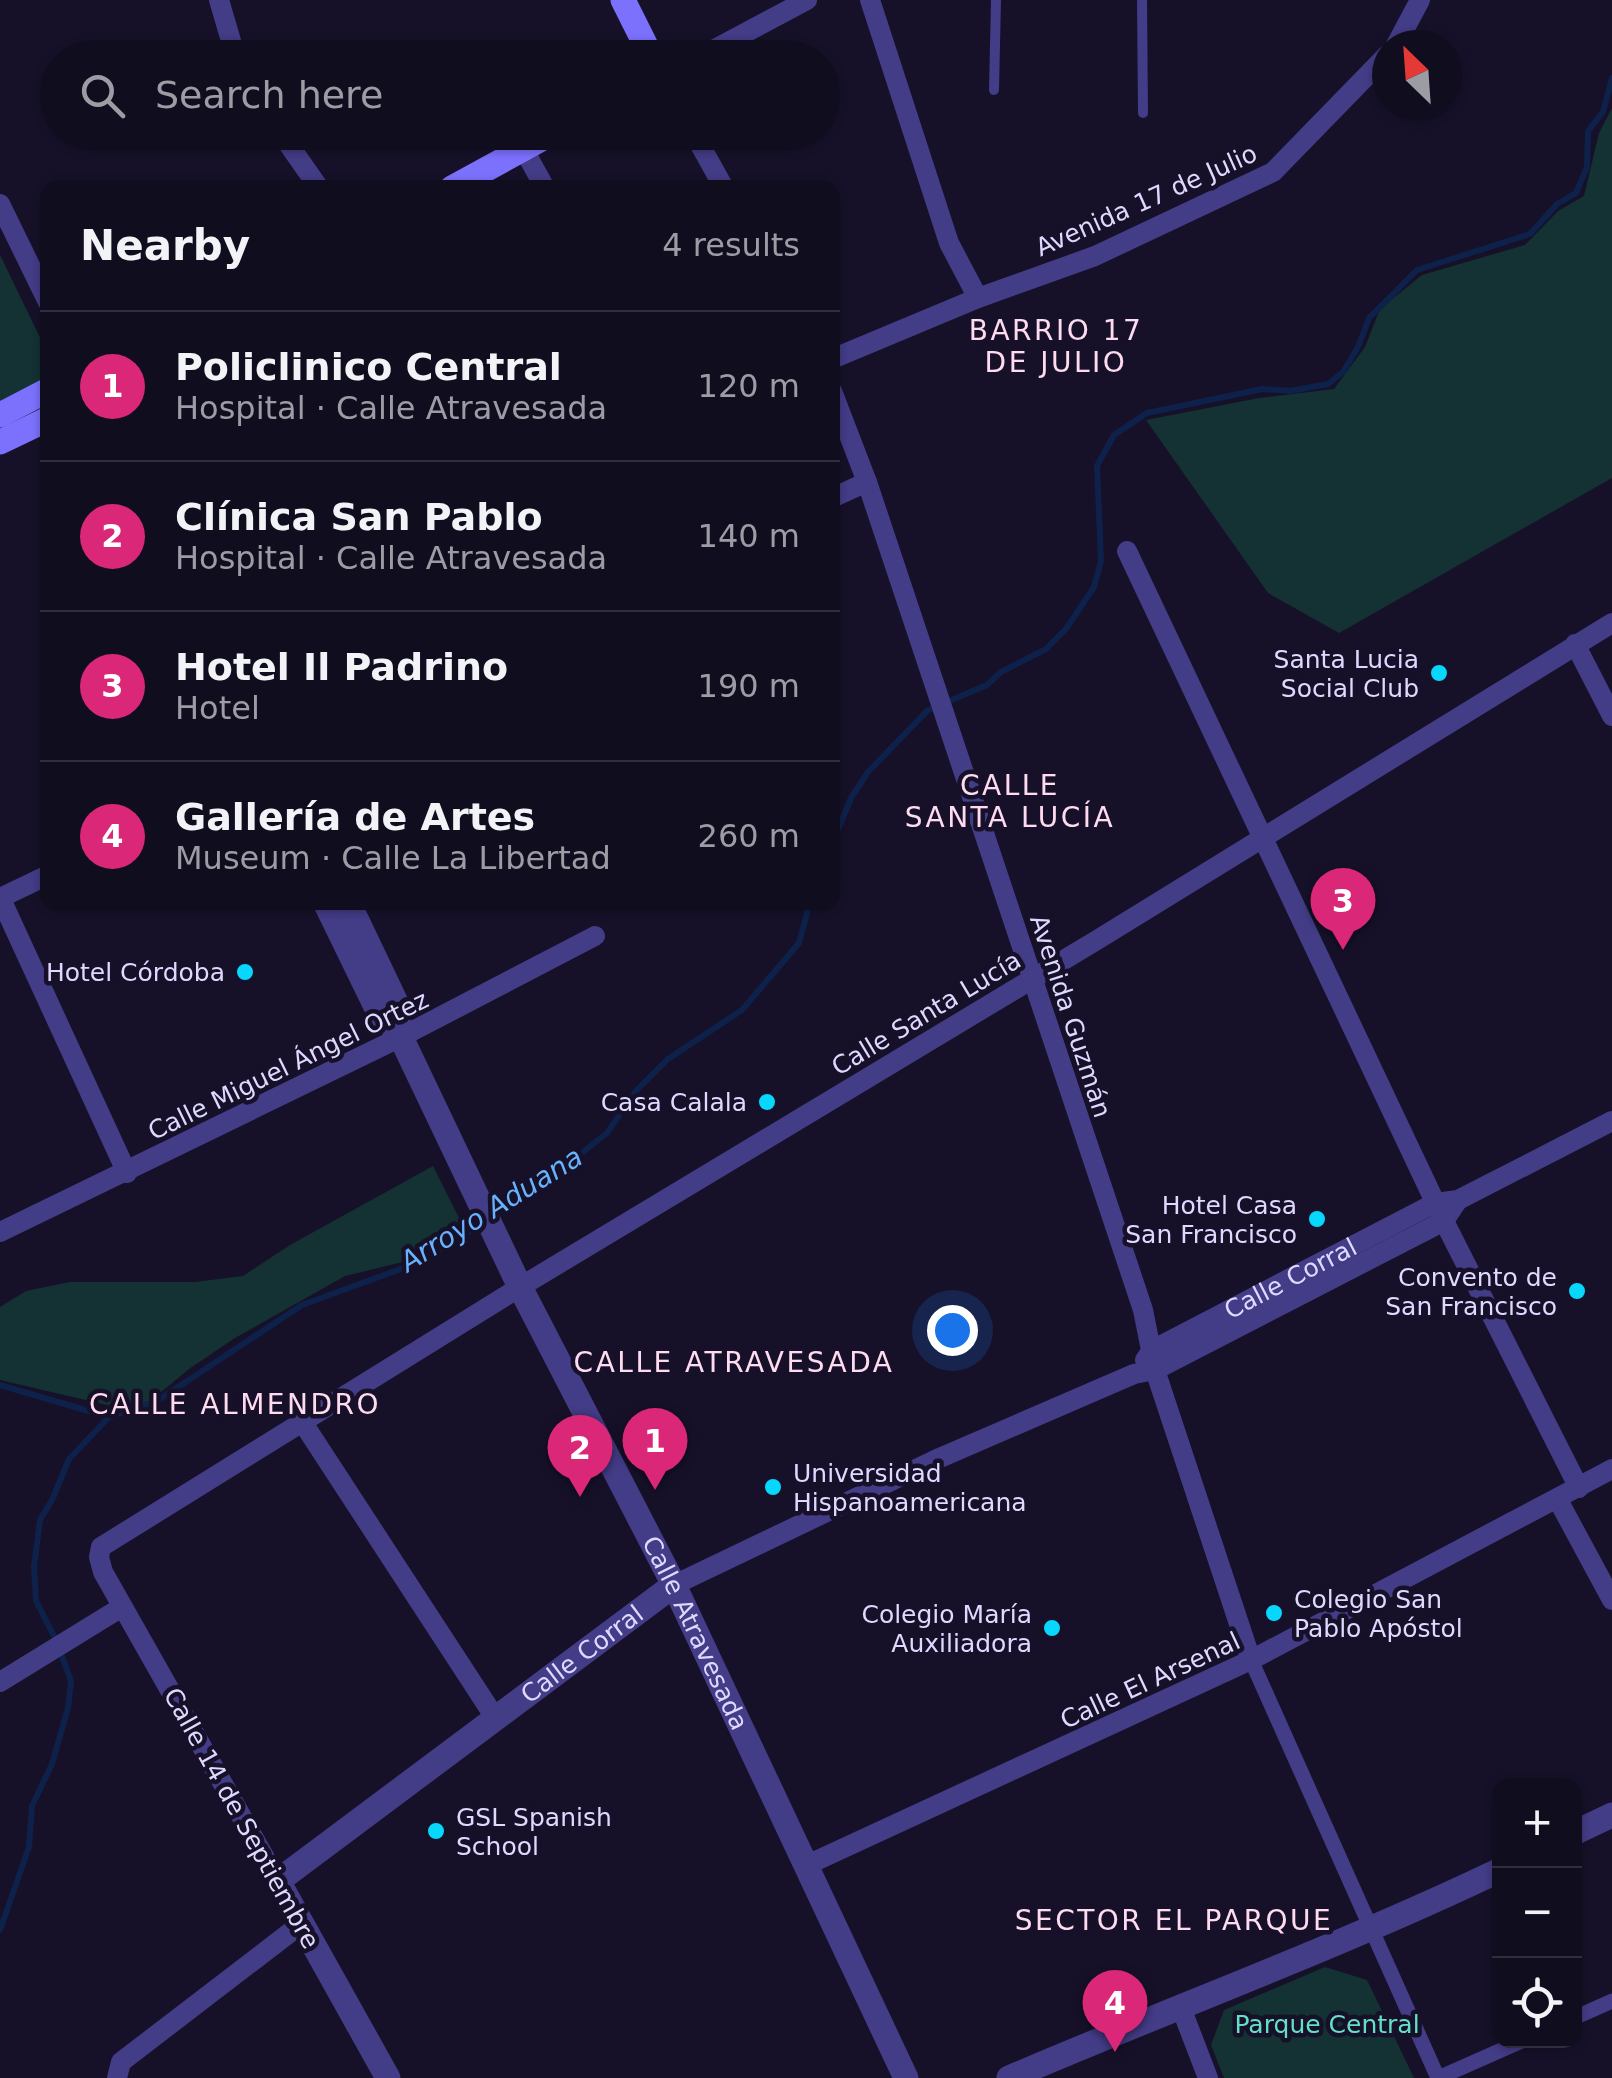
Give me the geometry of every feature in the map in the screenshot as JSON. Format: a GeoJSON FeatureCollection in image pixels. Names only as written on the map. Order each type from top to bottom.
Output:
{"type":"FeatureCollection","features":[{"type":"Feature","properties":{"kind":"main road"},"geometry":{"type":"LineString","coordinates":[[623,0],[643,40]]}},
{"type":"Feature","properties":{"kind":"main road"},"geometry":{"type":"LineString","coordinates":[[466,180],[520,150]]}},
{"type":"Feature","properties":{"kind":"main road"},"geometry":{"type":"LineString","coordinates":[[0,415],[40,394]]}},
{"type":"Feature","properties":{"kind":"main road"},"geometry":{"type":"LineString","coordinates":[[0,442],[40,423]]}},
{"type":"Feature","properties":{"kind":"street"},"geometry":{"type":"LineString","coordinates":[[219,0],[231,40]]}},
{"type":"Feature","properties":{"kind":"street"},"geometry":{"type":"LineString","coordinates":[[732,40],[807,0]]}},
{"type":"Feature","properties":{"kind":"street"},"geometry":{"type":"LineString","coordinates":[[870,0],[949,244],[978,298]]}},
{"type":"Feature","properties":{"kind":"street"},"geometry":{"type":"LineString","coordinates":[[1404,30],[1420,0]]}},
{"type":"Feature","properties":{"kind":"street","name":"Avenida 17 de Julio"},"geometry":{"type":"LineString","coordinates":[[840,356],[978,298],[1095,256],[1273,172],[1372,70]]}},
{"type":"Feature","properties":{"kind":"street"},"geometry":{"type":"LineString","coordinates":[[292,150],[313,180]]}},
{"type":"Feature","properties":{"kind":"street"},"geometry":{"type":"LineString","coordinates":[[525,150],[541,180]]}},
{"type":"Feature","properties":{"kind":"street"},"geometry":{"type":"LineString","coordinates":[[703,150],[720,180]]}},
{"type":"Feature","properties":{"kind":"street"},"geometry":{"type":"LineString","coordinates":[[0,204],[40,286]]}},
{"type":"Feature","properties":{"kind":"street","name":"Avenida Guzmán"},"geometry":{"type":"LineString","coordinates":[[840,413],[867,482],[1143,1310],[1147,1365],[1251,1660]]}},
{"type":"Feature","properties":{"kind":"street"},"geometry":{"type":"LineString","coordinates":[[840,494],[867,482]]}},
{"type":"Feature","properties":{"kind":"street"},"geometry":{"type":"LineString","coordinates":[[1127,551],[1440,1212],[1579,1488]]}},
{"type":"Feature","properties":{"kind":"street","name":"Calle Santa Lucía"},"geometry":{"type":"LineString","coordinates":[[99,1557],[102,1547],[520,1287],[1612,623]]}},
{"type":"Feature","properties":{"kind":"street"},"geometry":{"type":"LineString","coordinates":[[1575,644],[1612,716]]}},
{"type":"Feature","properties":{"kind":"street"},"geometry":{"type":"LineString","coordinates":[[40,879],[0,898],[127,1173]]}},
{"type":"Feature","properties":{"kind":"street","name":"Calle Atravesada"},"geometry":{"type":"LineString","coordinates":[[338,910],[400,1011],[399,1034],[460,1164],[674,1585],[906,2078]]}},
{"type":"Feature","properties":{"kind":"street","name":"Calle Miguel Ángel Ortez"},"geometry":{"type":"LineString","coordinates":[[0,1232],[127,1173],[595,936]]}},
{"type":"Feature","properties":{"kind":"street","name":"Calle Corral"},"geometry":{"type":"LineString","coordinates":[[278,1881],[674,1585],[934,1460],[1147,1365],[1612,1121]]}},
{"type":"Feature","properties":{"kind":"street"},"geometry":{"type":"LineString","coordinates":[[303,1423],[496,1719]]}},
{"type":"Feature","properties":{"kind":"street","name":"Calle El Arsenal"},"geometry":{"type":"LineString","coordinates":[[807,1865],[1251,1660],[1612,1469]]}},
{"type":"Feature","properties":{"kind":"street"},"geometry":{"type":"LineString","coordinates":[[1558,1500],[1612,1600]]}},
{"type":"Feature","properties":{"kind":"street","name":"Calle 14 de Septiembre"},"geometry":{"type":"LineString","coordinates":[[99,1557],[103,1572],[388,2078]]}},
{"type":"Feature","properties":{"kind":"street"},"geometry":{"type":"LineString","coordinates":[[6,1672],[122,1606]]}},
{"type":"Feature","properties":{"kind":"street"},"geometry":{"type":"LineString","coordinates":[[1251,1660],[1438,2078],[1506,2048]]}},
{"type":"Feature","properties":{"kind":"street"},"geometry":{"type":"LineString","coordinates":[[1582,1830],[1612,1816]]}},
{"type":"Feature","properties":{"kind":"street"},"geometry":{"type":"LineString","coordinates":[[1009,2078],[1370,1930],[1492,1874]]}},
{"type":"Feature","properties":{"kind":"street"},"geometry":{"type":"LineString","coordinates":[[122,2073],[302,1924]]}},
{"type":"Feature","properties":{"kind":"street"},"geometry":{"type":"LineString","coordinates":[[1582,2014],[1612,2001]]}},
{"type":"Feature","properties":{"kind":"street"},"geometry":{"type":"LineString","coordinates":[[1180,2005],[1208,2078]]}},
{"type":"Feature","properties":{"kind":"lane"},"geometry":{"type":"LineString","coordinates":[[994,90],[996,0]]}},
{"type":"Feature","properties":{"kind":"lane"},"geometry":{"type":"LineString","coordinates":[[1142,0],[1143,113]]}},
{"type":"Feature","properties":{"kind":"green space"},"geometry":{"type":"Polygon","coordinates":[[[1612,108],[1612,478],[1339,633],[1268,593],[1146,420],[1259,398],[1334,389],[1365,347],[1380,309],[1422,275],[1525,245],[1558,211],[1584,196],[1599,133],[1612,108]]]}},
{"type":"Feature","properties":{"kind":"green space"},"geometry":{"type":"Polygon","coordinates":[[[0,255],[40,338],[40,381],[0,403],[0,255]]]}},
{"type":"Feature","properties":{"kind":"green space"},"geometry":{"type":"Polygon","coordinates":[[[433,1166],[468,1236],[419,1258],[345,1276],[235,1338],[137,1412],[0,1380],[0,1307],[26,1291],[70,1282],[195,1282],[243,1276],[290,1245],[433,1166]]]}},
{"type":"Feature","properties":{"kind":"green space","name":"Parque Central"},"geometry":{"type":"Polygon","coordinates":[[[1325,1967],[1367,1980],[1414,2078],[1224,2078],[1211,2045],[1224,2010],[1325,1967]]]}},
{"type":"Feature","properties":{"kind":"waterway","name":"Arroyo Aduana"},"geometry":{"type":"LineString","coordinates":[[840,825],[868,772],[928,710],[987,685],[1001,672],[1046,649],[1066,629],[1094,587],[1101,561],[1097,466],[1114,435],[1147,413],[1262,389],[1290,391],[1328,384],[1343,372],[1369,318],[1417,270],[1530,234],[1557,204],[1576,193],[1587,167],[1588,131],[1603,112],[1612,78]]}},
{"type":"Feature","properties":{"kind":"waterway","name":"Arroyo Aduana"},"geometry":{"type":"LineString","coordinates":[[492,1216],[607,1133],[636,1091],[668,1059],[742,1010],[799,943],[808,910]]}},
{"type":"Feature","properties":{"kind":"waterway","name":"Arroyo Aduana"},"geometry":{"type":"LineString","coordinates":[[0,1930],[29,1847],[32,1806],[52,1764],[68,1708],[71,1681],[36,1601],[34,1567],[40,1520],[69,1459],[109,1417],[157,1401],[302,1305],[417,1263],[482,1224]]}},
{"type":"Feature","properties":{"kind":"waterway"},"geometry":{"type":"LineString","coordinates":[[0,1385],[109,1417]]}},
{"type":"Feature","properties":{"kind":"place","name":"Santa Lucia Social Club"},"geometry":{"type":"Point","coordinates":[1439,673]}},
{"type":"Feature","properties":{"kind":"place","name":"Hotel Il Padrino"},"geometry":{"type":"Point","coordinates":[1343,950]}},
{"type":"Feature","properties":{"kind":"place","name":"Hotel Córdoba"},"geometry":{"type":"Point","coordinates":[245,972]}},
{"type":"Feature","properties":{"kind":"place","name":"Casa Calala"},"geometry":{"type":"Point","coordinates":[767,1102]}},
{"type":"Feature","properties":{"kind":"place","name":"Hotel Casa San Francisco"},"geometry":{"type":"Point","coordinates":[1317,1219]}},
{"type":"Feature","properties":{"kind":"place","name":"Convento de San Francisco"},"geometry":{"type":"Point","coordinates":[1577,1291]}},
{"type":"Feature","properties":{"kind":"place","name":"Universidad Hispanoamericana"},"geometry":{"type":"Point","coordinates":[773,1487]}},
{"type":"Feature","properties":{"kind":"place","name":"Policlinico Central"},"geometry":{"type":"Point","coordinates":[655,1490]}},
{"type":"Feature","properties":{"kind":"place","name":"Clínica San Pablo"},"geometry":{"type":"Point","coordinates":[580,1497]}},
{"type":"Feature","properties":{"kind":"place","name":"Colegio San Pablo Apóstol"},"geometry":{"type":"Point","coordinates":[1274,1613]}},
{"type":"Feature","properties":{"kind":"place","name":"Colegio María Auxiliadora"},"geometry":{"type":"Point","coordinates":[1052,1628]}},
{"type":"Feature","properties":{"kind":"place","name":"GSL Spanish School"},"geometry":{"type":"Point","coordinates":[436,1831]}},
{"type":"Feature","properties":{"kind":"place","name":"Gallería de Artes"},"geometry":{"type":"Point","coordinates":[1115,2052]}},
{"type":"Feature","properties":{"kind":"district","name":"BARRIO 17 DE JULIO"},"geometry":{"type":"Point","coordinates":[1056,346]}},
{"type":"Feature","properties":{"kind":"district","name":"CALLE SANTA LUCÍA"},"geometry":{"type":"Point","coordinates":[1010,801]}},
{"type":"Feature","properties":{"kind":"district","name":"CALLE ATRAVESADA"},"geometry":{"type":"Point","coordinates":[734,1362]}},
{"type":"Feature","properties":{"kind":"district","name":"CALLE ALMENDRO"},"geometry":{"type":"Point","coordinates":[235,1404]}},
{"type":"Feature","properties":{"kind":"district","name":"SECTOR EL PARQUE"},"geometry":{"type":"Point","coordinates":[1174,1920]}}]}
